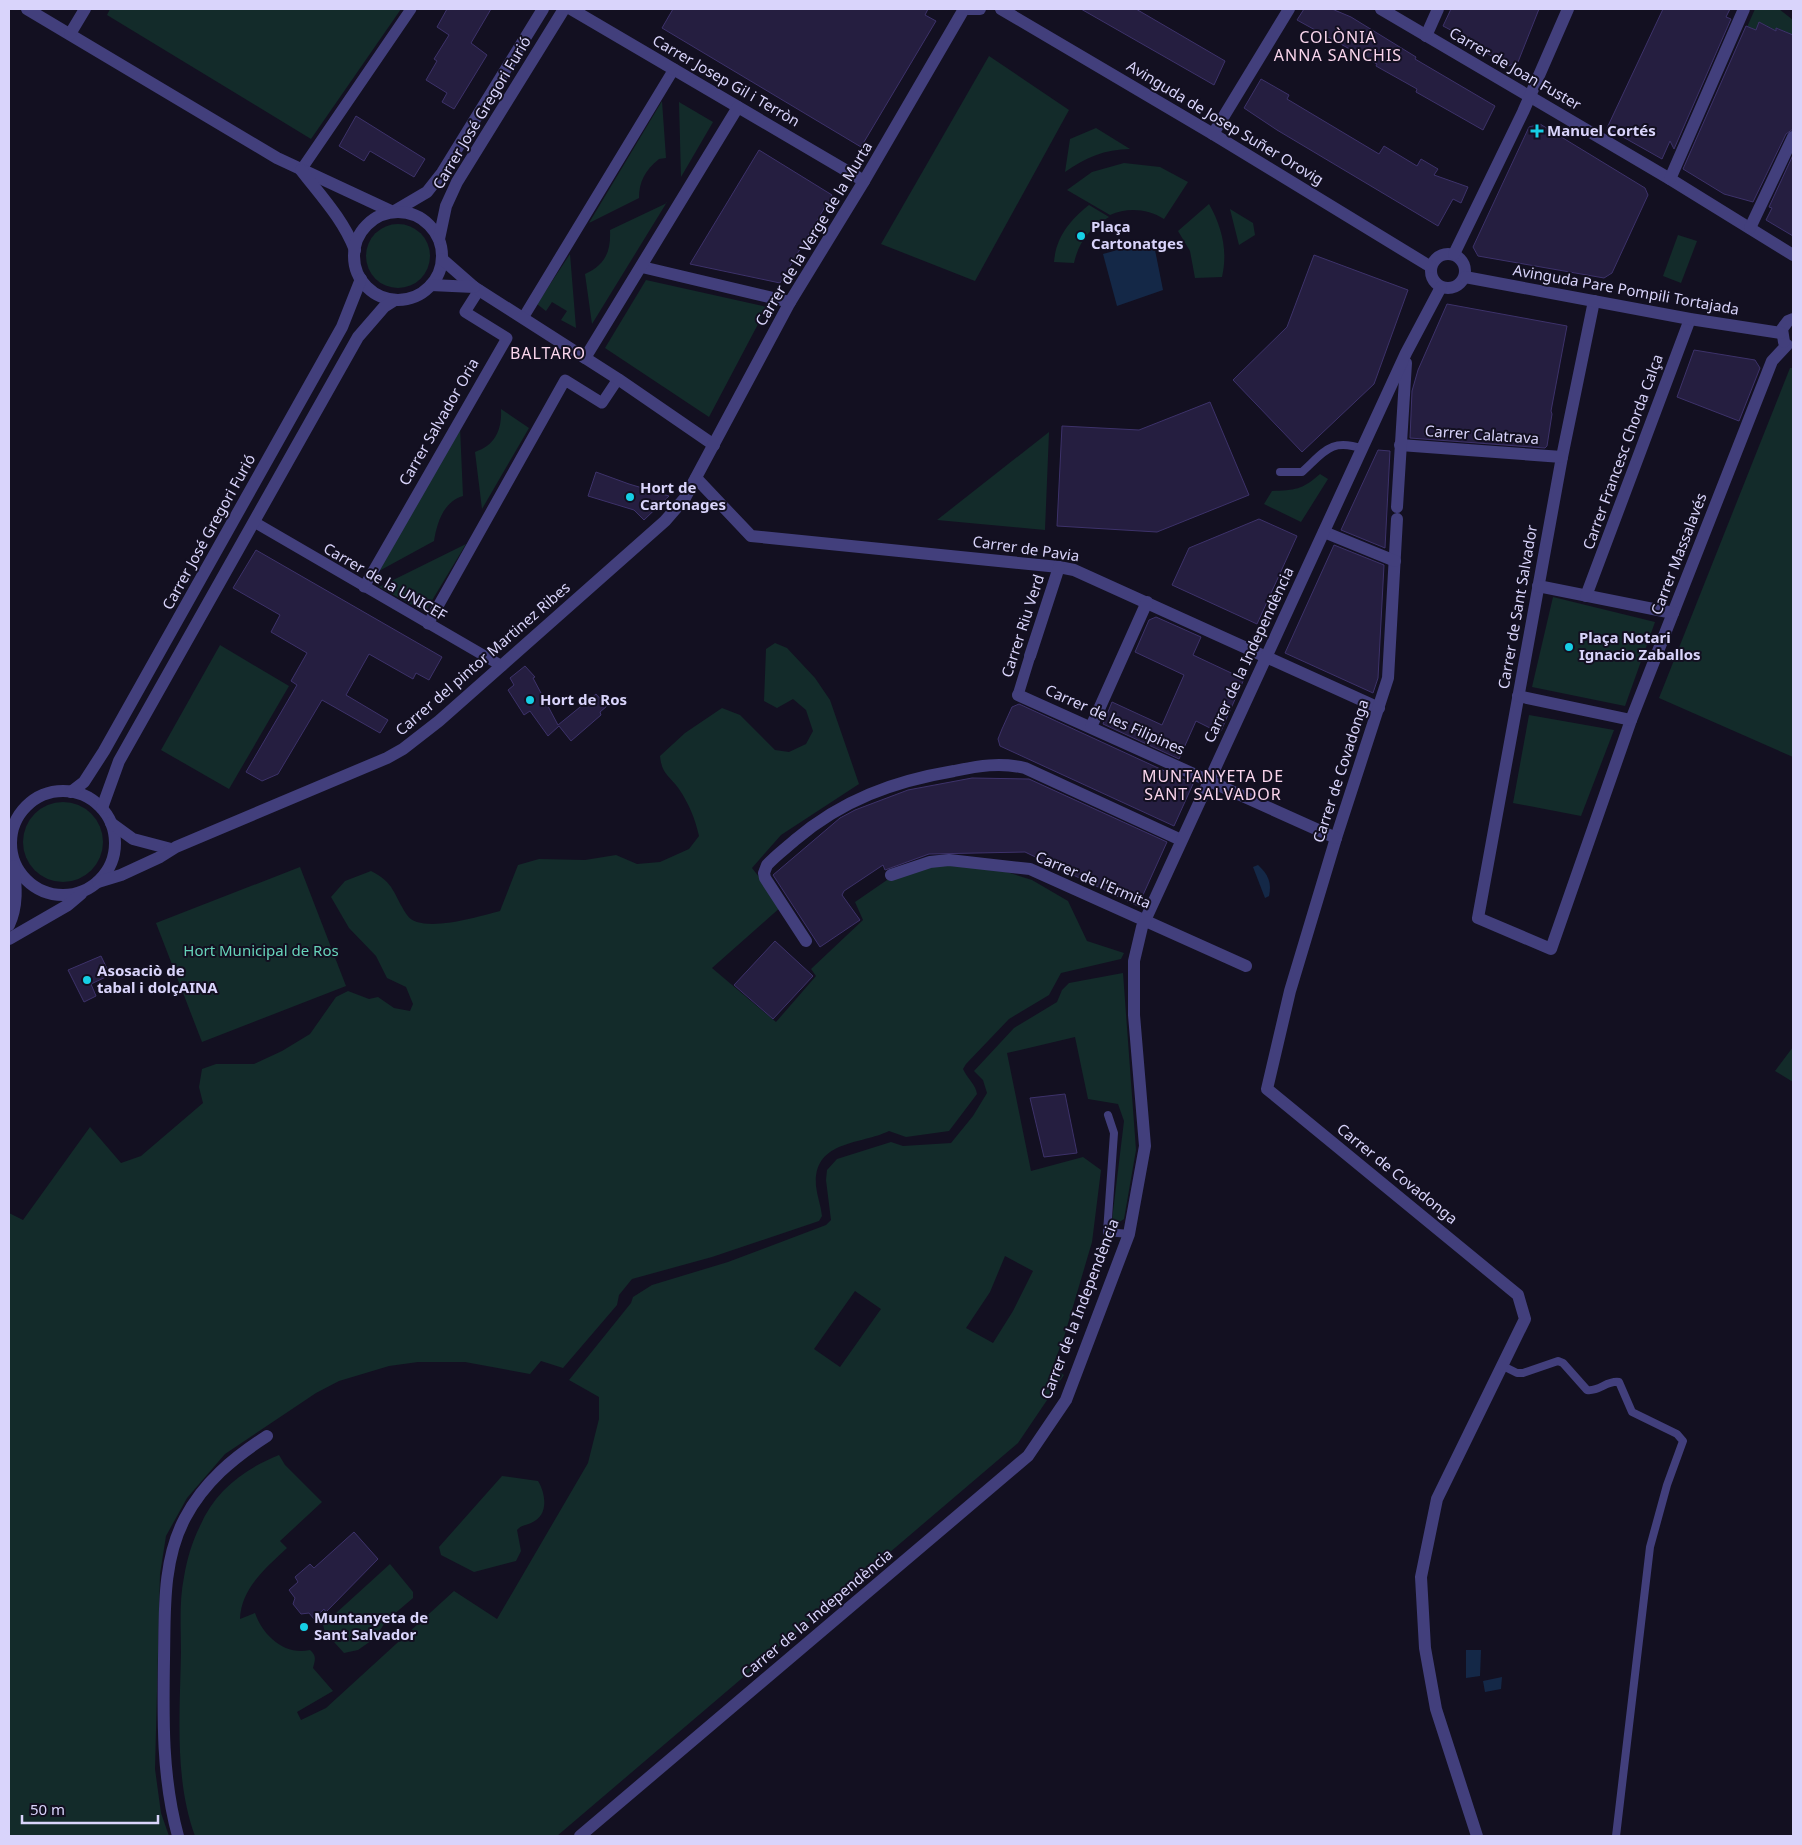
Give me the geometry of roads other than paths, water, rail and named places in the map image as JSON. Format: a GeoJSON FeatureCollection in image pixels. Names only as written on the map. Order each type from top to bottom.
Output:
{"type":"FeatureCollection","features":[{"type":"Feature","properties":{"kind":"street"},"geometry":{"type":"LineString","coordinates":[[27,9],[301,170],[323,178],[393,212]]}},
{"type":"Feature","properties":{"kind":"street"},"geometry":{"type":"LineString","coordinates":[[70,34],[85,9]]}},
{"type":"Feature","properties":{"kind":"street"},"geometry":{"type":"LineString","coordinates":[[301,170],[411,9]]}},
{"type":"Feature","properties":{"kind":"street","name":"Carrer José Gregori Furió"},"geometry":{"type":"LineString","coordinates":[[393,212],[427,192],[442,173],[543,9]]}},
{"type":"Feature","properties":{"kind":"street","name":"Carrer José Gregori Furió"},"geometry":{"type":"LineString","coordinates":[[439,239],[446,206],[457,182],[564,9]]}},
{"type":"Feature","properties":{"kind":"street","name":"Carrer Josep Gil i Terròn"},"geometry":{"type":"LineString","coordinates":[[571,9],[864,181]]}},
{"type":"Feature","properties":{"kind":"street"},"geometry":{"type":"LineString","coordinates":[[966,9],[980,9]]}},
{"type":"Feature","properties":{"kind":"street","name":"Carrer de la Verge de la Murta"},"geometry":{"type":"LineString","coordinates":[[696,478],[790,302],[966,9]]}},
{"type":"Feature","properties":{"kind":"street","name":"Avinguda de Josep Suñer Orovig"},"geometry":{"type":"LineString","coordinates":[[1001,9],[1213,134],[1431,267]]}},
{"type":"Feature","properties":{"kind":"street"},"geometry":{"type":"LineString","coordinates":[[1213,134],[1289,9]]}},
{"type":"Feature","properties":{"kind":"street","name":"Carrer de Joan Fuster"},"geometry":{"type":"LineString","coordinates":[[1381,9],[1670,179],[1793,255]]}},
{"type":"Feature","properties":{"kind":"street"},"geometry":{"type":"LineString","coordinates":[[1426,36],[1438,9]]}},
{"type":"Feature","properties":{"kind":"street"},"geometry":{"type":"LineString","coordinates":[[1454,254],[1530,96],[1568,9]]}},
{"type":"Feature","properties":{"kind":"street"},"geometry":{"type":"LineString","coordinates":[[1670,179],[1744,9]]}},
{"type":"Feature","properties":{"kind":"street"},"geometry":{"type":"LineString","coordinates":[[524,318],[674,69]]}},
{"type":"Feature","properties":{"kind":"street"},"geometry":{"type":"LineString","coordinates":[[585,358],[738,108]]}},
{"type":"Feature","properties":{"kind":"street"},"geometry":{"type":"LineString","coordinates":[[1750,228],[1793,137]]}},
{"type":"Feature","properties":{"kind":"street"},"geometry":{"type":"LineString","coordinates":[[301,170],[333,209],[349,234],[355,250],[356,265],[361,279],[375,293],[395,300]]}},
{"type":"Feature","properties":{"kind":"street"},"geometry":{"type":"LineString","coordinates":[[102,808],[119,760],[358,337],[384,307],[395,300],[415,297],[431,285],[439,273],[442,259],[439,239],[432,227],[420,218],[407,213],[393,212],[379,216],[359,236],[355,250]]}},
{"type":"Feature","properties":{"kind":"street"},"geometry":{"type":"LineString","coordinates":[[1454,254],[1463,260],[1466,271],[1465,277],[1462,282],[1452,288],[1441,287],[1432,278],[1431,267],[1438,257],[1454,254]]}},
{"type":"Feature","properties":{"kind":"street"},"geometry":{"type":"LineString","coordinates":[[442,259],[477,288],[618,379],[714,445]]}},
{"type":"Feature","properties":{"kind":"street"},"geometry":{"type":"LineString","coordinates":[[642,267],[790,302]]}},
{"type":"Feature","properties":{"kind":"street","name":"Avinguda Pare Pompili Tortajada"},"geometry":{"type":"LineString","coordinates":[[1465,277],[1594,302],[1781,333]]}},
{"type":"Feature","properties":{"kind":"street","name":"Carrer José Gregori Furió"},"geometry":{"type":"LineString","coordinates":[[72,792],[84,782],[104,752],[342,327],[361,279]]}},
{"type":"Feature","properties":{"kind":"street"},"geometry":{"type":"LineString","coordinates":[[431,285],[477,288]]}},
{"type":"Feature","properties":{"kind":"street","name":"Carrer de la Independència"},"geometry":{"type":"LineString","coordinates":[[580,1836],[1028,1456],[1066,1400],[1129,1234],[1145,1146],[1134,1015],[1134,961],[1142,928],[1406,353],[1441,287]]}},
{"type":"Feature","properties":{"kind":"street","name":"Carrer Salvador Oria"},"geometry":{"type":"LineString","coordinates":[[364,587],[506,338],[465,312],[477,288]]}},
{"type":"Feature","properties":{"kind":"street","name":"Carrer de Sant Salvador"},"geometry":{"type":"LineString","coordinates":[[1552,950],[1478,918],[1562,457],[1594,302]]}},
{"type":"Feature","properties":{"kind":"street","name":"Carrer Francesc Chorda Calça"},"geometry":{"type":"LineString","coordinates":[[1586,596],[1690,319]]}},
{"type":"Feature","properties":{"kind":"street"},"geometry":{"type":"LineString","coordinates":[[1790,347],[1781,333],[1784,324],[1793,319]]}},
{"type":"Feature","properties":{"kind":"street","name":"Carrer Massalavés"},"geometry":{"type":"LineString","coordinates":[[1552,950],[1632,720],[1772,361],[1790,347]]}},
{"type":"Feature","properties":{"kind":"street","name":"Carrer de Covadonga"},"geometry":{"type":"LineString","coordinates":[[1406,353],[1388,678],[1336,838],[1290,991],[1267,1089],[1518,1295],[1525,1319],[1437,1499],[1421,1577],[1424,1648],[1436,1709],[1477,1836]]}},
{"type":"Feature","properties":{"kind":"street"},"geometry":{"type":"LineString","coordinates":[[428,624],[565,380],[602,403],[618,379]]}},
{"type":"Feature","properties":{"kind":"street","name":"Carrer Calatrava"},"geometry":{"type":"LineString","coordinates":[[1400,445],[1562,457]]}},
{"type":"Feature","properties":{"kind":"street","name":"Carrer de Pavia"},"geometry":{"type":"LineString","coordinates":[[696,478],[750,536],[1059,567],[1088,575],[1379,708]]}},
{"type":"Feature","properties":{"kind":"street","name":"Carrer del pintor Martinez Ribes"},"geometry":{"type":"LineString","coordinates":[[98,882],[121,875],[160,857],[171,849],[403,749],[502,666],[665,521],[685,498],[696,478]]}},
{"type":"Feature","properties":{"kind":"street","name":"Carrer de la UNICEF"},"geometry":{"type":"LineString","coordinates":[[254,522],[502,666]]}},
{"type":"Feature","properties":{"kind":"street"},"geometry":{"type":"LineString","coordinates":[[1324,532],[1395,561]]}},
{"type":"Feature","properties":{"kind":"street","name":"Carrer Riu Verd"},"geometry":{"type":"LineString","coordinates":[[1018,695],[1059,567]]}},
{"type":"Feature","properties":{"kind":"street"},"geometry":{"type":"LineString","coordinates":[[1538,586],[1673,613]]}},
{"type":"Feature","properties":{"kind":"street"},"geometry":{"type":"LineString","coordinates":[[1091,727],[1147,602]]}},
{"type":"Feature","properties":{"kind":"street","name":"Carrer de les Filipines"},"geometry":{"type":"LineString","coordinates":[[1018,695],[1336,838]]}},
{"type":"Feature","properties":{"kind":"street"},"geometry":{"type":"LineString","coordinates":[[1518,696],[1632,720]]}},
{"type":"Feature","properties":{"kind":"street"},"geometry":{"type":"LineString","coordinates":[[806,941],[765,878],[764,873],[778,855],[821,819],[852,800],[895,783],[943,772],[999,764],[1025,768],[1181,840]]}},
{"type":"Feature","properties":{"kind":"street"},"geometry":{"type":"LineString","coordinates":[[9,925],[14,910],[16,888],[10,844],[13,826],[22,810],[36,798],[53,792],[72,792],[88,798],[102,808],[111,823],[115,839],[113,856],[108,870],[98,882],[85,890],[68,905],[9,939]]}},
{"type":"Feature","properties":{"kind":"street"},"geometry":{"type":"LineString","coordinates":[[111,823],[133,839],[171,849]]}},
{"type":"Feature","properties":{"kind":"street","name":"Carrer de l'Ermita"},"geometry":{"type":"LineString","coordinates":[[890,875],[930,862],[949,860],[1030,869],[1132,917],[1146,920],[1246,966]]}},
{"type":"Feature","properties":{"kind":"street"},"geometry":{"type":"LineString","coordinates":[[13,862],[22,876],[35,888],[51,894],[69,895],[85,890]]}},
{"type":"Feature","properties":{"kind":"street"},"geometry":{"type":"LineString","coordinates":[[178,1836],[168,1792],[163,1742],[165,1626],[169,1564],[175,1540],[184,1518],[211,1479],[244,1450],[267,1436]]}},
{"type":"Feature","properties":{"kind":"lane"},"geometry":{"type":"LineString","coordinates":[[1280,472],[1302,472],[1330,447],[1347,443],[1363,449]]}},
{"type":"Feature","properties":{"kind":"lane"},"geometry":{"type":"LineString","coordinates":[[1108,1115],[1114,1133],[1107,1232],[1129,1234]]}},
{"type":"Feature","properties":{"kind":"lane"},"geometry":{"type":"LineString","coordinates":[[1501,1366],[1517,1373],[1523,1373],[1558,1361],[1563,1363],[1587,1390],[1593,1391],[1609,1383],[1619,1382],[1632,1412],[1677,1434],[1683,1441],[1668,1484],[1650,1547],[1616,1836]]}},
{"type":"Feature","properties":{"kind":"water"},"geometry":{"type":"Polygon","coordinates":[[[1153,240],[1163,290],[1117,306],[1103,254],[1153,240]]]}},
{"type":"Feature","properties":{"kind":"water"},"geometry":{"type":"Polygon","coordinates":[[[1258,865],[1267,875],[1269,883],[1269,896],[1265,898],[1253,867],[1258,865]]]}},
{"type":"Feature","properties":{"kind":"water"},"geometry":{"type":"Polygon","coordinates":[[[1466,1650],[1481,1650],[1480,1676],[1466,1678],[1466,1650]]]}},
{"type":"Feature","properties":{"kind":"water"},"geometry":{"type":"Polygon","coordinates":[[[1502,1677],[1501,1689],[1485,1692],[1483,1681],[1502,1677]]]}},
{"type":"Feature","properties":{"kind":"place","name":"Manuel Cortés"},"geometry":{"type":"Point","coordinates":[1537,131]}},
{"type":"Feature","properties":{"kind":"place","name":"Plaça Cartonatges"},"geometry":{"type":"Point","coordinates":[1081,236]}},
{"type":"Feature","properties":{"kind":"place","name":"Hort de Cartonages"},"geometry":{"type":"Point","coordinates":[630,497]}},
{"type":"Feature","properties":{"kind":"place","name":"Plaça Notari Ignacio Zaballos"},"geometry":{"type":"Point","coordinates":[1569,647]}},
{"type":"Feature","properties":{"kind":"place","name":"Hort de Ros"},"geometry":{"type":"Point","coordinates":[530,700]}},
{"type":"Feature","properties":{"kind":"place","name":"Asosaciò de tabal i dolçAINA"},"geometry":{"type":"Point","coordinates":[87,980]}},
{"type":"Feature","properties":{"kind":"place","name":"Muntanyeta de Sant Salvador"},"geometry":{"type":"Point","coordinates":[304,1627]}},
{"type":"Feature","properties":{"kind":"district","name":"COLÒNIA ANNA SANCHIS"},"geometry":{"type":"Point","coordinates":[1338,46]}},
{"type":"Feature","properties":{"kind":"district","name":"BALTARO"},"geometry":{"type":"Point","coordinates":[548,353]}},
{"type":"Feature","properties":{"kind":"district","name":"MUNTANYETA DE SANT SALVADOR"},"geometry":{"type":"Point","coordinates":[1213,785]}},
{"type":"Feature","properties":{"kind":"park label","name":"Hort Municipal de Ros"},"geometry":{"type":"Point","coordinates":[261,951]}}]}
